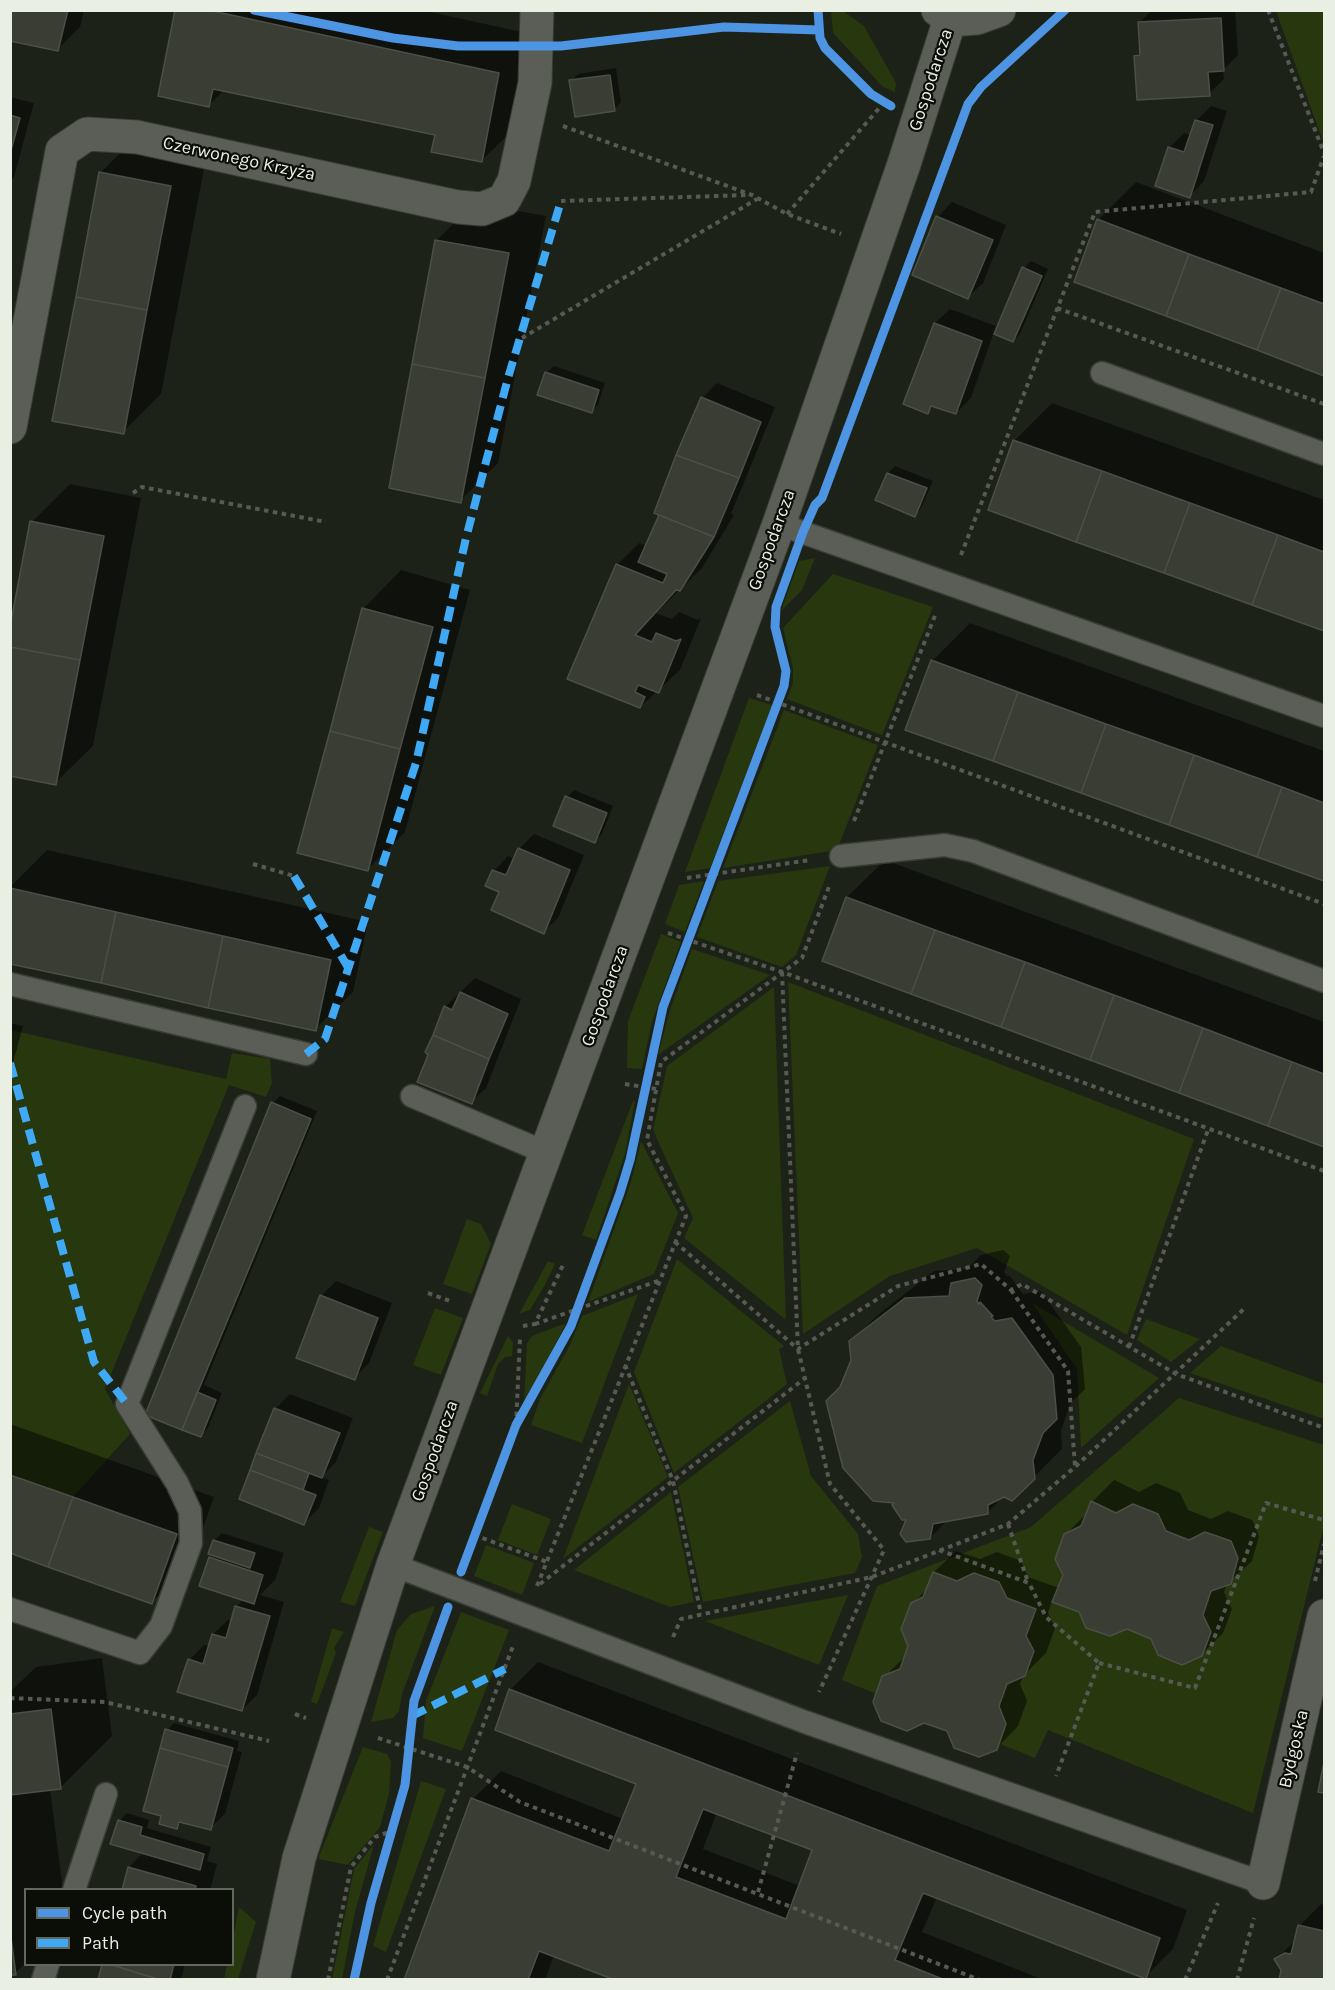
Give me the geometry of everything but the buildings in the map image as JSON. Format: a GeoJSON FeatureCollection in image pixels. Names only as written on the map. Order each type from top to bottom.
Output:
{"type":"FeatureCollection","features":[{"type":"Feature","properties":{"kind":"street","name":"Czerwonego Krzyża"},"geometry":{"type":"LineString","coordinates":[[10,427],[23,289],[62,151],[87,134],[137,137],[458,207],[482,209],[504,200],[514,181],[535,83],[537,10]]}},
{"type":"Feature","properties":{"kind":"street"},"geometry":{"type":"LineString","coordinates":[[945,13],[977,18],[999,10]]}},
{"type":"Feature","properties":{"kind":"street","name":"Gospodarcza"},"geometry":{"type":"LineString","coordinates":[[273,1980],[299,1858],[393,1565],[779,524],[904,164],[945,13]]}},
{"type":"Feature","properties":{"kind":"street","name":"Bydgoska"},"geometry":{"type":"LineString","coordinates":[[1263,1883],[1324,1616]]}},
{"type":"Feature","properties":{"kind":"lane"},"geometry":{"type":"LineString","coordinates":[[1102,373],[1324,454]]}},
{"type":"Feature","properties":{"kind":"lane"},"geometry":{"type":"LineString","coordinates":[[779,524],[1324,716]]}},
{"type":"Feature","properties":{"kind":"lane"},"geometry":{"type":"LineString","coordinates":[[841,856],[945,845],[973,851],[1324,981]]}},
{"type":"Feature","properties":{"kind":"lane"},"geometry":{"type":"LineString","coordinates":[[10,984],[306,1054]]}},
{"type":"Feature","properties":{"kind":"lane"},"geometry":{"type":"LineString","coordinates":[[412,1096],[547,1153]]}},
{"type":"Feature","properties":{"kind":"lane"},"geometry":{"type":"LineString","coordinates":[[10,1609],[140,1653],[161,1626],[191,1544],[190,1510],[177,1483],[127,1404],[245,1106]]}},
{"type":"Feature","properties":{"kind":"lane"},"geometry":{"type":"LineString","coordinates":[[393,1565],[805,1722],[1263,1883]]}},
{"type":"Feature","properties":{"kind":"lane"},"geometry":{"type":"LineString","coordinates":[[75,1888],[106,1794]]}},
{"type":"Feature","properties":{"kind":"path"},"geometry":{"type":"LineString","coordinates":[[959,558],[1095,212],[1311,192],[1324,155],[1268,10]]}},
{"type":"Feature","properties":{"kind":"path"},"geometry":{"type":"LineString","coordinates":[[787,214],[884,103]]}},
{"type":"Feature","properties":{"kind":"path"},"geometry":{"type":"LineString","coordinates":[[530,112],[580,133],[752,195],[787,214],[842,234]]}},
{"type":"Feature","properties":{"kind":"path"},"geometry":{"type":"LineString","coordinates":[[561,201],[752,195]]}},
{"type":"Feature","properties":{"kind":"path"},"geometry":{"type":"LineString","coordinates":[[522,338],[758,198]]}},
{"type":"Feature","properties":{"kind":"path"},"geometry":{"type":"LineString","coordinates":[[1057,308],[1324,404]]}},
{"type":"Feature","properties":{"kind":"path"},"geometry":{"type":"LineString","coordinates":[[133,493],[142,487],[326,522]]}},
{"type":"Feature","properties":{"kind":"path"},"geometry":{"type":"LineString","coordinates":[[535,1592],[686,1216],[647,1140],[661,1062],[802,958],[939,604]]}},
{"type":"Feature","properties":{"kind":"path"},"geometry":{"type":"LineString","coordinates":[[756,694],[780,698],[885,742],[1324,904]]}},
{"type":"Feature","properties":{"kind":"path"},"geometry":{"type":"LineString","coordinates":[[774,713],[780,698]]}},
{"type":"Feature","properties":{"kind":"path"},"geometry":{"type":"LineString","coordinates":[[684,878],[841,856]]}},
{"type":"Feature","properties":{"kind":"path"},"geometry":{"type":"LineString","coordinates":[[709,885],[717,863]]}},
{"type":"Feature","properties":{"kind":"path"},"geometry":{"type":"LineString","coordinates":[[253,864],[294,876]]}},
{"type":"Feature","properties":{"kind":"path"},"geometry":{"type":"LineString","coordinates":[[684,950],[692,929]]}},
{"type":"Feature","properties":{"kind":"path"},"geometry":{"type":"LineString","coordinates":[[667,932],[1324,1171]]}},
{"type":"Feature","properties":{"kind":"path"},"geometry":{"type":"LineString","coordinates":[[758,1892],[805,1722],[884,1550],[830,1484],[798,1348],[782,972]]}},
{"type":"Feature","properties":{"kind":"path"},"geometry":{"type":"LineString","coordinates":[[642,1098],[646,1076]]}},
{"type":"Feature","properties":{"kind":"path"},"geometry":{"type":"LineString","coordinates":[[625,1084],[656,1089]]}},
{"type":"Feature","properties":{"kind":"path"},"geometry":{"type":"LineString","coordinates":[[1129,1347],[1208,1130]]}},
{"type":"Feature","properties":{"kind":"path"},"geometry":{"type":"LineString","coordinates":[[675,1242],[798,1348]]}},
{"type":"Feature","properties":{"kind":"path"},"geometry":{"type":"LineString","coordinates":[[535,1324],[564,1263]]}},
{"type":"Feature","properties":{"kind":"path"},"geometry":{"type":"LineString","coordinates":[[798,1348],[898,1286],[981,1263],[1011,1290],[1068,1371],[1075,1467]]}},
{"type":"Feature","properties":{"kind":"path"},"geometry":{"type":"LineString","coordinates":[[516,1425],[520,1327],[576,1311],[659,1281]]}},
{"type":"Feature","properties":{"kind":"path"},"geometry":{"type":"LineString","coordinates":[[1011,1290],[1022,1284],[1176,1374],[1324,1428]]}},
{"type":"Feature","properties":{"kind":"path"},"geometry":{"type":"LineString","coordinates":[[571,1326],[584,1292]]}},
{"type":"Feature","properties":{"kind":"path"},"geometry":{"type":"LineString","coordinates":[[660,1666],[681,1619],[872,1577],[938,1549],[1008,1524],[1075,1467],[1246,1307]]}},
{"type":"Feature","properties":{"kind":"path"},"geometry":{"type":"LineString","coordinates":[[625,1365],[673,1480],[701,1614]]}},
{"type":"Feature","properties":{"kind":"path"},"geometry":{"type":"LineString","coordinates":[[538,1586],[804,1379]]}},
{"type":"Feature","properties":{"kind":"path"},"geometry":{"type":"LineString","coordinates":[[516,1425],[527,1409]]}},
{"type":"Feature","properties":{"kind":"path"},"geometry":{"type":"LineString","coordinates":[[1008,1524],[1029,1583],[1046,1617],[1099,1663],[1195,1688],[1266,1503],[1324,1520]]}},
{"type":"Feature","properties":{"kind":"path"},"geometry":{"type":"LineString","coordinates":[[474,1535],[547,1562]]}},
{"type":"Feature","properties":{"kind":"path"},"geometry":{"type":"LineString","coordinates":[[938,1549],[1029,1583]]}},
{"type":"Feature","properties":{"kind":"path"},"geometry":{"type":"LineString","coordinates":[[387,1980],[515,1642]]}},
{"type":"Feature","properties":{"kind":"path"},"geometry":{"type":"LineString","coordinates":[[1045,1806],[1099,1663]]}},
{"type":"Feature","properties":{"kind":"path"},"geometry":{"type":"LineString","coordinates":[[10,1698],[105,1702],[269,1741]]}},
{"type":"Feature","properties":{"kind":"path"},"geometry":{"type":"LineString","coordinates":[[368,1736],[467,1767],[520,1802],[758,1892],[980,1980]]}},
{"type":"Feature","properties":{"kind":"path"},"geometry":{"type":"LineString","coordinates":[[328,1980],[351,1867],[375,1837],[392,1831]]}},
{"type":"Feature","properties":{"kind":"path"},"geometry":{"type":"LineString","coordinates":[[1237,1980],[1263,1883]]}},
{"type":"Feature","properties":{"kind":"green space"},"geometry":{"type":"Polygon","coordinates":[[[831,11],[843,11],[864,26],[896,83],[895,92],[883,87],[833,33],[831,11]]]}},
{"type":"Feature","properties":{"kind":"green space"},"geometry":{"type":"Polygon","coordinates":[[[1276,11],[1324,11],[1324,144],[1276,11]]]}},
{"type":"Feature","properties":{"kind":"green space"},"geometry":{"type":"Polygon","coordinates":[[[815,558],[802,590],[781,611],[799,561],[815,558]]]}},
{"type":"Feature","properties":{"kind":"green space"},"geometry":{"type":"Polygon","coordinates":[[[833,574],[933,607],[882,735],[787,699],[793,683],[793,668],[783,628],[833,574]]]}},
{"type":"Feature","properties":{"kind":"green space"},"geometry":{"type":"Polygon","coordinates":[[[749,698],[772,705],[710,868],[685,872],[749,698]]]}},
{"type":"Feature","properties":{"kind":"green space"},"geometry":{"type":"Polygon","coordinates":[[[784,710],[878,745],[837,850],[723,868],[784,710]]]}},
{"type":"Feature","properties":{"kind":"green space"},"geometry":{"type":"Polygon","coordinates":[[[830,866],[796,955],[782,967],[697,937],[718,881],[830,866]]]}},
{"type":"Feature","properties":{"kind":"green space"},"geometry":{"type":"Polygon","coordinates":[[[704,881],[685,932],[665,924],[679,885],[704,881]]]}},
{"type":"Feature","properties":{"kind":"green space"},"geometry":{"type":"Polygon","coordinates":[[[661,934],[681,942],[652,1022],[642,1069],[627,1068],[628,1021],[661,934]]]}},
{"type":"Feature","properties":{"kind":"green space"},"geometry":{"type":"Polygon","coordinates":[[[692,949],[770,975],[658,1055],[671,1007],[692,949]]]}},
{"type":"Feature","properties":{"kind":"green space"},"geometry":{"type":"Polygon","coordinates":[[[788,982],[1194,1139],[1127,1335],[977,1248],[890,1276],[803,1334],[788,982]]]}},
{"type":"Feature","properties":{"kind":"green space"},"geometry":{"type":"Polygon","coordinates":[[[774,987],[786,1320],[684,1238],[693,1218],[653,1130],[667,1066],[774,987]]]}},
{"type":"Feature","properties":{"kind":"green space"},"geometry":{"type":"Polygon","coordinates":[[[11,1030],[226,1079],[232,1053],[270,1059],[272,1083],[266,1097],[229,1085],[105,1389],[130,1434],[73,1497],[11,1475],[11,1030]]]}},
{"type":"Feature","properties":{"kind":"green space"},"geometry":{"type":"Polygon","coordinates":[[[633,1101],[635,1101],[625,1154],[596,1240],[582,1235],[633,1101]]]}},
{"type":"Feature","properties":{"kind":"green space"},"geometry":{"type":"Polygon","coordinates":[[[641,1141],[678,1213],[654,1274],[588,1302],[631,1182],[641,1141]]]}},
{"type":"Feature","properties":{"kind":"green space"},"geometry":{"type":"Polygon","coordinates":[[[467,1219],[481,1224],[491,1244],[472,1294],[443,1284],[467,1219]]]}},
{"type":"Feature","properties":{"kind":"green space"},"geometry":{"type":"Polygon","coordinates":[[[677,1259],[784,1346],[779,1349],[787,1384],[674,1473],[634,1372],[677,1259]]]}},
{"type":"Feature","properties":{"kind":"green space"},"geometry":{"type":"Polygon","coordinates":[[[548,1261],[555,1264],[546,1283],[530,1310],[519,1314],[548,1261]]]}},
{"type":"Feature","properties":{"kind":"green space"},"geometry":{"type":"Polygon","coordinates":[[[638,1294],[582,1443],[531,1425],[540,1399],[570,1345],[582,1316],[638,1294]]]}},
{"type":"Feature","properties":{"kind":"green space"},"geometry":{"type":"Polygon","coordinates":[[[1032,1303],[1159,1378],[1081,1448],[1077,1369],[1032,1303]]]}},
{"type":"Feature","properties":{"kind":"green space"},"geometry":{"type":"Polygon","coordinates":[[[435,1308],[463,1318],[441,1375],[413,1365],[435,1308]]]}},
{"type":"Feature","properties":{"kind":"green space"},"geometry":{"type":"Polygon","coordinates":[[[1146,1319],[1200,1339],[1171,1362],[1137,1340],[1146,1319]]]}},
{"type":"Feature","properties":{"kind":"green space"},"geometry":{"type":"Polygon","coordinates":[[[566,1323],[524,1403],[527,1343],[532,1336],[566,1323]]]}},
{"type":"Feature","properties":{"kind":"green space"},"geometry":{"type":"Polygon","coordinates":[[[508,1336],[513,1343],[512,1356],[505,1357],[498,1364],[487,1396],[480,1393],[508,1336]]]}},
{"type":"Feature","properties":{"kind":"green space"},"geometry":{"type":"Polygon","coordinates":[[[1221,1346],[1324,1384],[1324,1419],[1190,1373],[1221,1346]]]}},
{"type":"Feature","properties":{"kind":"green space"},"geometry":{"type":"Polygon","coordinates":[[[629,1384],[668,1477],[563,1559],[629,1384]]]}},
{"type":"Feature","properties":{"kind":"green space"},"geometry":{"type":"Polygon","coordinates":[[[1179,1398],[1324,1445],[1324,1525],[1253,1813],[1048,1730],[1035,1758],[842,1680],[877,1586],[1031,1527],[1179,1398]]]}},
{"type":"Feature","properties":{"kind":"green space"},"geometry":{"type":"Polygon","coordinates":[[[790,1401],[811,1476],[858,1534],[862,1557],[855,1573],[703,1602],[678,1487],[790,1401]]]}},
{"type":"Feature","properties":{"kind":"green space"},"geometry":{"type":"Polygon","coordinates":[[[671,1492],[694,1602],[670,1607],[574,1570],[671,1492]]]}},
{"type":"Feature","properties":{"kind":"green space"},"geometry":{"type":"Polygon","coordinates":[[[512,1504],[551,1519],[537,1555],[498,1540],[512,1504]]]}},
{"type":"Feature","properties":{"kind":"green space"},"geometry":{"type":"Polygon","coordinates":[[[369,1527],[383,1532],[355,1606],[340,1602],[369,1527]]]}},
{"type":"Feature","properties":{"kind":"green space"},"geometry":{"type":"Polygon","coordinates":[[[486,1545],[534,1563],[522,1595],[474,1576],[486,1545]]]}},
{"type":"Feature","properties":{"kind":"green space"},"geometry":{"type":"Polygon","coordinates":[[[848,1595],[819,1665],[705,1621],[848,1595]]]}},
{"type":"Feature","properties":{"kind":"green space"},"geometry":{"type":"Polygon","coordinates":[[[435,1606],[402,1694],[399,1711],[393,1718],[371,1722],[397,1630],[411,1614],[435,1606]]]}},
{"type":"Feature","properties":{"kind":"green space"},"geometry":{"type":"Polygon","coordinates":[[[461,1612],[509,1630],[462,1751],[423,1738],[426,1701],[461,1612]]]}},
{"type":"Feature","properties":{"kind":"green space"},"geometry":{"type":"Polygon","coordinates":[[[332,1628],[344,1632],[334,1648],[336,1653],[317,1704],[311,1702],[332,1628]]]}},
{"type":"Feature","properties":{"kind":"green space"},"geometry":{"type":"Polygon","coordinates":[[[363,1747],[387,1754],[391,1762],[389,1794],[380,1827],[348,1865],[318,1859],[363,1747]]]}},
{"type":"Feature","properties":{"kind":"green space"},"geometry":{"type":"Polygon","coordinates":[[[421,1781],[446,1789],[386,1952],[373,1946],[421,1781]]]}},
{"type":"Feature","properties":{"kind":"green space"},"geometry":{"type":"Polygon","coordinates":[[[374,1844],[355,1912],[342,1979],[332,1979],[354,1869],[374,1844]]]}},
{"type":"Feature","properties":{"kind":"green space"},"geometry":{"type":"Polygon","coordinates":[[[239,1907],[256,1922],[238,1979],[224,1979],[227,1966],[234,1966],[234,1934],[239,1907]]]}},
{"type":"Feature","properties":{"kind":"marked path"},"geometry":{"type":"LineString","coordinates":[[306,1054],[325,1039],[416,763],[466,538],[508,378],[561,201]]}},
{"type":"Feature","properties":{"kind":"marked path"},"geometry":{"type":"LineString","coordinates":[[294,876],[349,969]]}},
{"type":"Feature","properties":{"kind":"marked path"},"geometry":{"type":"LineString","coordinates":[[10,1063],[94,1362],[127,1404]]}},
{"type":"Feature","properties":{"kind":"marked path"},"geometry":{"type":"LineString","coordinates":[[412,1716],[505,1669]]}},
{"type":"Feature","properties":{"kind":"cycle path"},"geometry":{"type":"LineString","coordinates":[[254,10],[393,38],[458,46],[561,46],[724,27],[819,30]]}},
{"type":"Feature","properties":{"kind":"cycle path"},"geometry":{"type":"LineString","coordinates":[[818,10],[820,38],[825,48],[871,94],[891,106]]}},
{"type":"Feature","properties":{"kind":"cycle path"},"geometry":{"type":"LineString","coordinates":[[461,1572],[516,1425],[571,1326],[620,1193],[630,1160],[663,1007],[784,686],[786,671],[775,627],[776,607],[803,532],[815,505],[822,498],[968,104],[981,87],[1065,10]]}},
{"type":"Feature","properties":{"kind":"cycle path"},"geometry":{"type":"LineString","coordinates":[[354,1980],[371,1903],[405,1785],[414,1701],[448,1607]]}}]}
